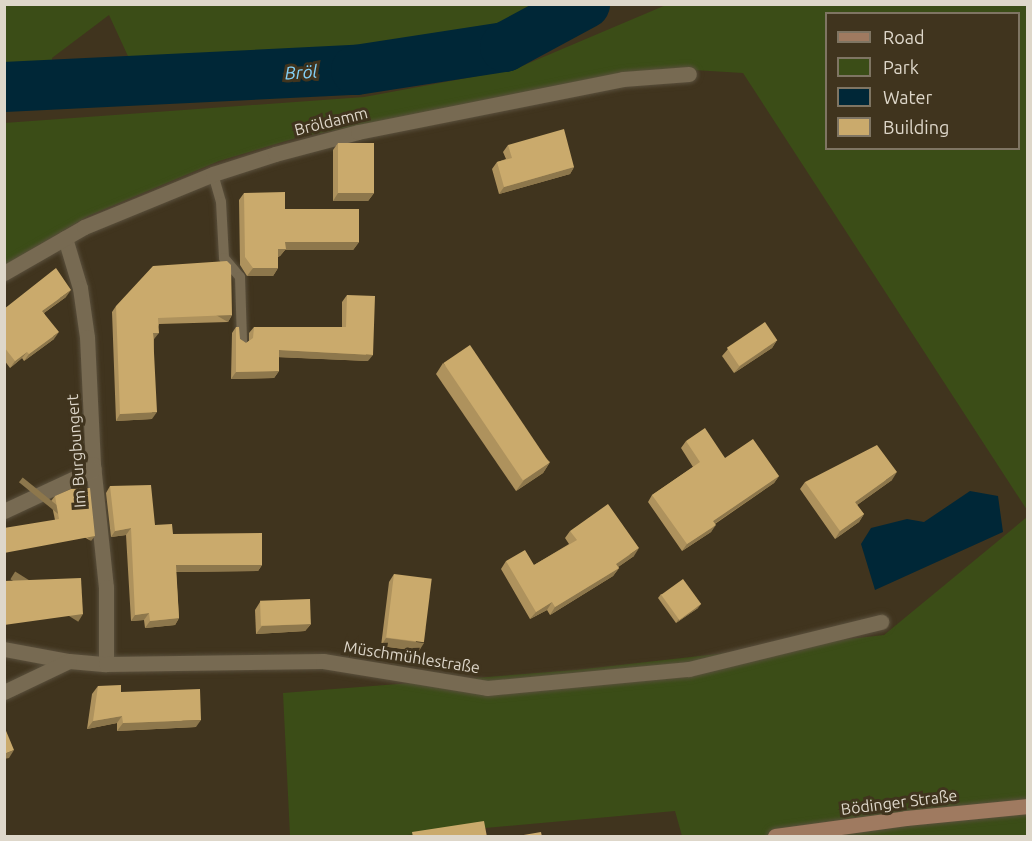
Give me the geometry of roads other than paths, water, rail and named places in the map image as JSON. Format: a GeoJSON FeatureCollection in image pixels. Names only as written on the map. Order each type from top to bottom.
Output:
{"type":"FeatureCollection","features":[{"type":"Feature","properties":{"kind":"street","name":"Bröldamm"},"geometry":{"type":"LineString","coordinates":[[4,273],[84,227],[213,174],[358,132],[623,80],[689,74]]}},
{"type":"Feature","properties":{"kind":"street","name":"Im Burgbungert"},"geometry":{"type":"LineString","coordinates":[[65,238],[80,288],[87,337],[94,469],[106,587],[106,664]]}},
{"type":"Feature","properties":{"kind":"street"},"geometry":{"type":"LineString","coordinates":[[4,512],[94,469]]}},
{"type":"Feature","properties":{"kind":"street","name":"Müschmühlestraße"},"geometry":{"type":"LineString","coordinates":[[4,649],[69,661],[106,664],[323,661],[487,688],[690,669],[881,622]]}},
{"type":"Feature","properties":{"kind":"street"},"geometry":{"type":"LineString","coordinates":[[4,692],[69,661]]}},
{"type":"Feature","properties":{"kind":"street","name":"Bödinger Straße"},"geometry":{"type":"LineString","coordinates":[[775,837],[906,818],[1028,806]]}},
{"type":"Feature","properties":{"kind":"lane"},"geometry":{"type":"LineString","coordinates":[[213,174],[221,202],[224,258],[240,277],[242,342]]}},
{"type":"Feature","properties":{"kind":"water"},"geometry":{"type":"Polygon","coordinates":[[[970,491],[998,496],[1003,532],[875,590],[861,544],[871,528],[907,519],[924,522],[970,491]]]}},
{"type":"Feature","properties":{"kind":"waterway","name":"Bröl"},"geometry":{"type":"LineString","coordinates":[[4,87],[356,70],[505,47],[585,4]]}}]}
